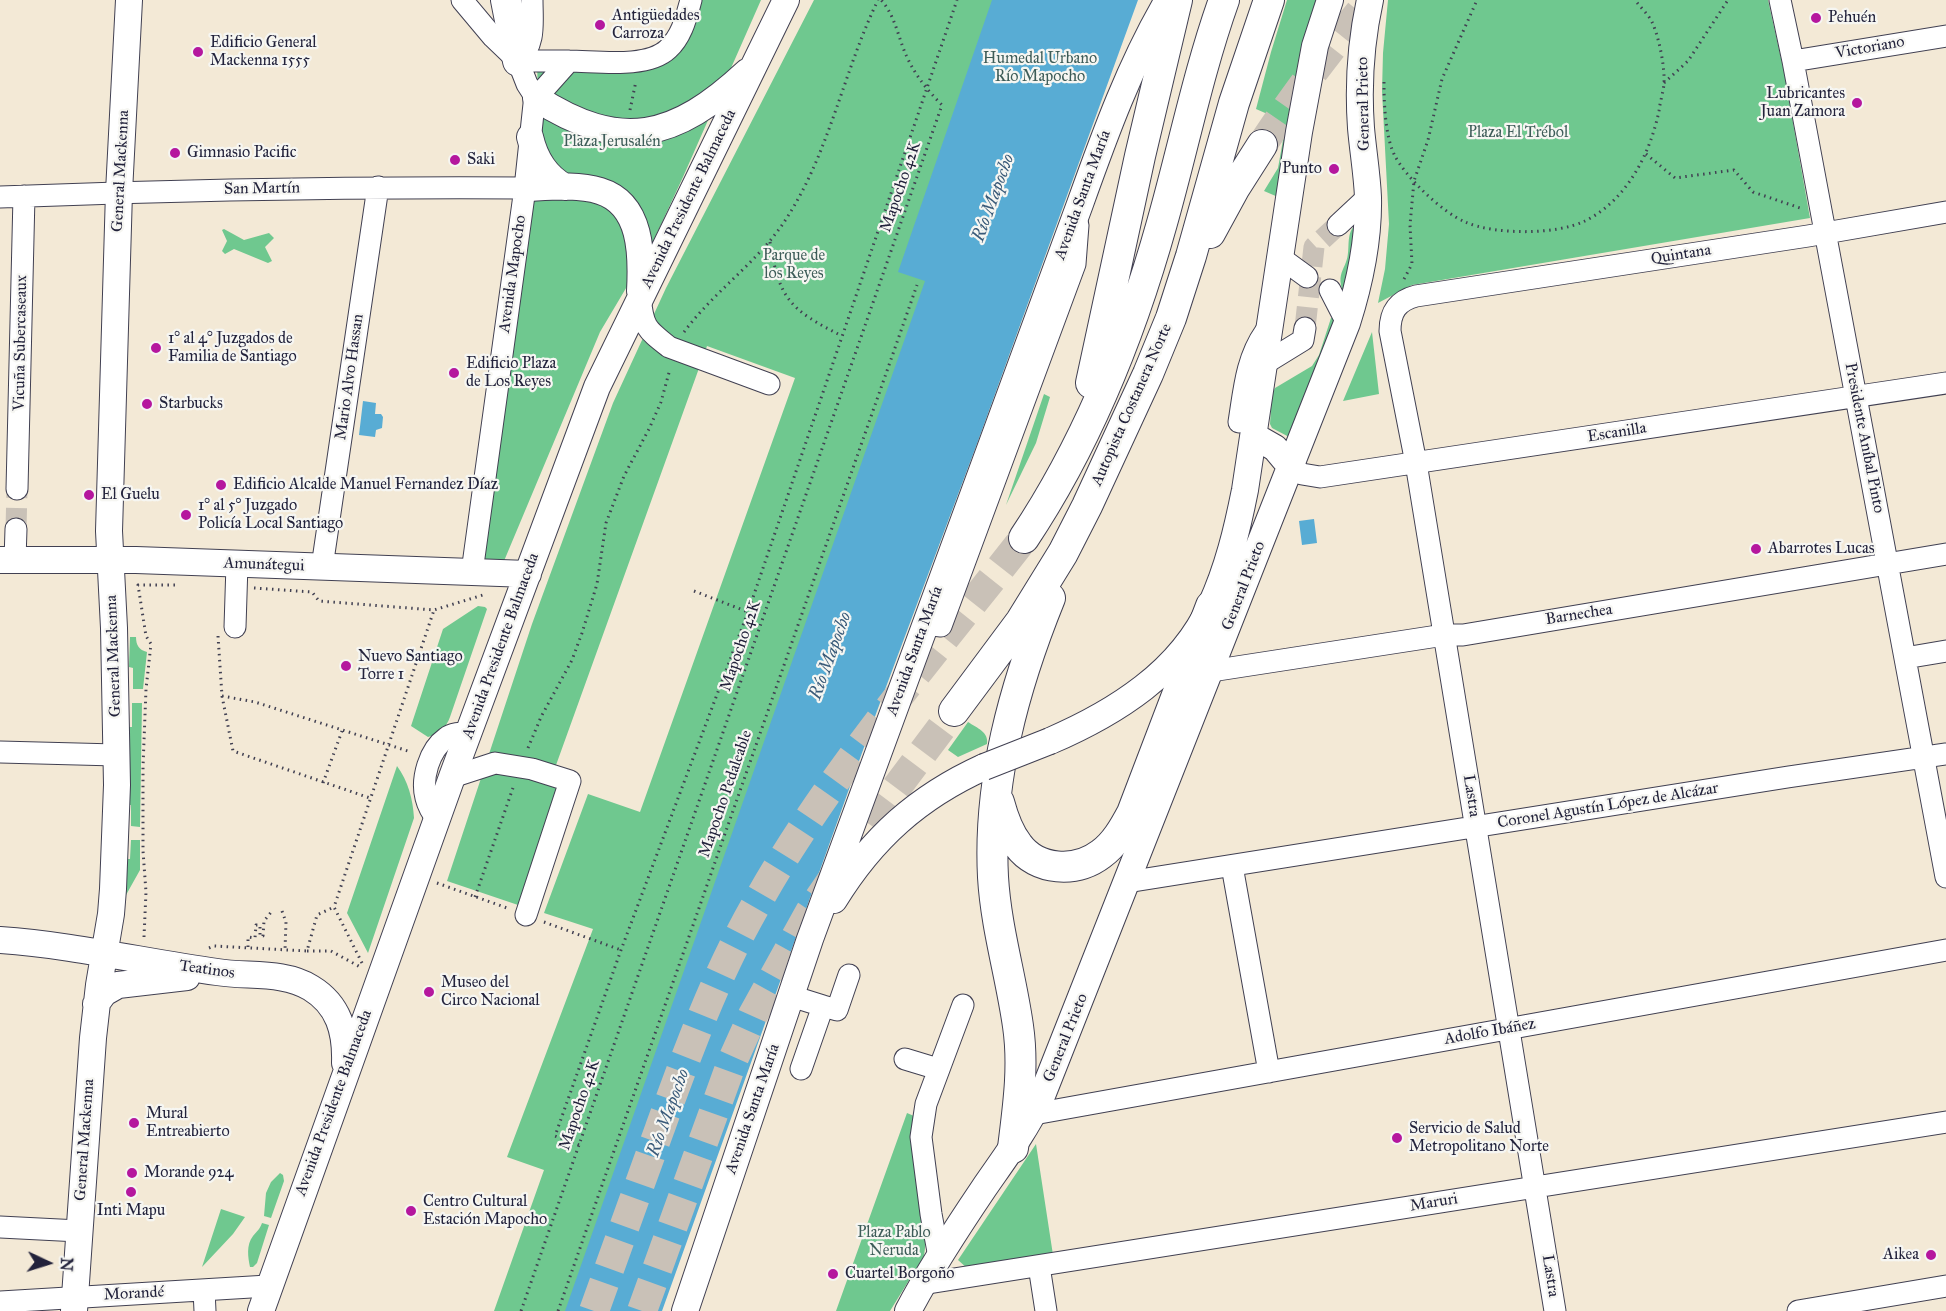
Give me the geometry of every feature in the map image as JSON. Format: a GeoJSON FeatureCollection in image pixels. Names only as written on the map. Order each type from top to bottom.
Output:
{"type":"FeatureCollection","features":[{"type":"Feature","properties":{"kind":"highway"},"geometry":{"type":"LineString","coordinates":[[506,0],[518,62]]}},
{"type":"Feature","properties":{"kind":"highway"},"geometry":{"type":"LineString","coordinates":[[1066,467],[1095,366],[1140,156],[1177,0]]}},
{"type":"Feature","properties":{"kind":"highway","name":"Autopista Costanera Norte"},"geometry":{"type":"LineString","coordinates":[[1024,538],[1048,502],[1066,467],[1098,403],[1131,325],[1162,224],[1224,0]]}},
{"type":"Feature","properties":{"kind":"highway","name":"Autopista Costanera Norte"},"geometry":{"type":"LineString","coordinates":[[954,711],[1021,621],[1063,553],[1149,374],[1178,297],[1234,103],[1269,0]]}},
{"type":"Feature","properties":{"kind":"highway"},"geometry":{"type":"LineString","coordinates":[[1178,297],[1234,189],[1262,145]]}},
{"type":"Feature","properties":{"kind":"highway"},"geometry":{"type":"LineString","coordinates":[[1013,1148],[1020,1087],[1021,1052],[996,908],[990,777],[1007,730],[1023,671],[1087,506]]}},
{"type":"Feature","properties":{"kind":"highway"},"geometry":{"type":"LineString","coordinates":[[990,777],[1010,833],[1018,845],[1032,858],[1050,866],[1070,867],[1092,861],[1102,854],[1122,830],[1132,813],[1211,606]]}},
{"type":"Feature","properties":{"kind":"main road","name":"General Mackenna"},"geometry":{"type":"LineString","coordinates":[[74,1304],[96,1004],[113,889],[116,755],[109,519],[119,192],[129,0]]}},
{"type":"Feature","properties":{"kind":"main road","name":"Avenida Presidente Balmaceda"},"geometry":{"type":"LineString","coordinates":[[261,1311],[268,1286],[468,733],[597,387],[786,0]]}},
{"type":"Feature","properties":{"kind":"main road","name":"Avenida Santa María"},"geometry":{"type":"LineString","coordinates":[[685,1311],[810,939],[925,624],[1126,82],[1168,0]]}},
{"type":"Feature","properties":{"kind":"main road","name":"General Prieto"},"geometry":{"type":"LineString","coordinates":[[810,939],[838,893],[863,859],[893,825],[941,788],[990,777],[1050,741],[1105,715],[1124,703],[1186,645],[1211,606],[1234,541],[1250,462],[1239,425],[1264,363],[1306,92],[1315,45],[1330,0]]}},
{"type":"Feature","properties":{"kind":"main road","name":"General Prieto"},"geometry":{"type":"LineString","coordinates":[[908,1311],[939,1257],[1034,1114],[1347,323],[1362,262],[1367,222],[1368,197],[1360,95],[1365,20],[1370,0]]}},
{"type":"Feature","properties":{"kind":"main road"},"geometry":{"type":"LineString","coordinates":[[536,98],[567,117],[584,124],[625,132],[657,129],[685,118],[718,96],[756,63]]}},
{"type":"Feature","properties":{"kind":"main road"},"geometry":{"type":"LineString","coordinates":[[530,137],[543,169],[557,183],[565,187]]}},
{"type":"Feature","properties":{"kind":"main road"},"geometry":{"type":"LineString","coordinates":[[525,188],[565,187],[600,191],[626,209],[637,230],[640,297]]}},
{"type":"Feature","properties":{"kind":"main road"},"geometry":{"type":"LineString","coordinates":[[1239,425],[1275,448],[1290,466]]}},
{"type":"Feature","properties":{"kind":"main road","name":"Amunátegui"},"geometry":{"type":"LineString","coordinates":[[7,560],[110,560],[236,575],[322,567],[528,574]]}},
{"type":"Feature","properties":{"kind":"main road","name":"Teatinos"},"geometry":{"type":"LineString","coordinates":[[0,940],[44,943],[220,973],[289,979],[301,983],[320,994],[338,1015],[344,1030],[344,1078]]}},
{"type":"Feature","properties":{"kind":"main road"},"geometry":{"type":"LineString","coordinates":[[96,1004],[104,993],[118,985],[220,973]]}},
{"type":"Feature","properties":{"kind":"street"},"geometry":{"type":"LineString","coordinates":[[462,0],[518,62],[536,98],[568,61]]}},
{"type":"Feature","properties":{"kind":"street"},"geometry":{"type":"LineString","coordinates":[[518,62],[531,44],[532,0]]}},
{"type":"Feature","properties":{"kind":"street"},"geometry":{"type":"LineString","coordinates":[[518,62],[641,60],[660,55],[673,43],[685,24],[692,0]]}},
{"type":"Feature","properties":{"kind":"street","name":"Presidente Aníbal Pinto"},"geometry":{"type":"LineString","coordinates":[[1780,0],[1946,877]]}},
{"type":"Feature","properties":{"kind":"street","name":"Victoriano"},"geometry":{"type":"LineString","coordinates":[[1793,61],[1946,36]]}},
{"type":"Feature","properties":{"kind":"street","name":"Avenida Mapocho"},"geometry":{"type":"LineString","coordinates":[[472,572],[536,98]]}},
{"type":"Feature","properties":{"kind":"street","name":"San Martín"},"geometry":{"type":"LineString","coordinates":[[0,197],[119,192],[378,187],[525,188]]}},
{"type":"Feature","properties":{"kind":"street","name":"Mario Alvo Hassan"},"geometry":{"type":"LineString","coordinates":[[322,567],[378,187]]}},
{"type":"Feature","properties":{"kind":"street","name":"Vicuña Subercaseaux"},"geometry":{"type":"LineString","coordinates":[[17,489],[24,196]]}},
{"type":"Feature","properties":{"kind":"street"},"geometry":{"type":"LineString","coordinates":[[1338,225],[1368,197]]}},
{"type":"Feature","properties":{"kind":"street","name":"Quintana"},"geometry":{"type":"LineString","coordinates":[[1416,296],[1824,224],[1946,212]]}},
{"type":"Feature","properties":{"kind":"street"},"geometry":{"type":"LineString","coordinates":[[1281,258],[1307,277]]}},
{"type":"Feature","properties":{"kind":"street"},"geometry":{"type":"LineString","coordinates":[[1330,290],[1347,323]]}},
{"type":"Feature","properties":{"kind":"street","name":"Lastra"},"geometry":{"type":"LineString","coordinates":[[1416,296],[1397,305],[1390,317],[1390,323],[1416,463],[1555,1311]]}},
{"type":"Feature","properties":{"kind":"street"},"geometry":{"type":"LineString","coordinates":[[640,297],[642,320],[655,336],[675,349],[769,384]]}},
{"type":"Feature","properties":{"kind":"street"},"geometry":{"type":"LineString","coordinates":[[1239,425],[1247,371],[1270,325]]}},
{"type":"Feature","properties":{"kind":"street"},"geometry":{"type":"LineString","coordinates":[[1264,363],[1304,334]]}},
{"type":"Feature","properties":{"kind":"street","name":"Escanilla"},"geometry":{"type":"LineString","coordinates":[[1290,466],[1302,474],[1314,477],[1946,383]]}},
{"type":"Feature","properties":{"kind":"street"},"geometry":{"type":"LineString","coordinates":[[7,560],[16,529]]}},
{"type":"Feature","properties":{"kind":"street","name":"Barnechea"},"geometry":{"type":"LineString","coordinates":[[1211,671],[1463,634],[1946,554]]}},
{"type":"Feature","properties":{"kind":"street"},"geometry":{"type":"LineString","coordinates":[[226,627],[236,575]]}},
{"type":"Feature","properties":{"kind":"street"},"geometry":{"type":"LineString","coordinates":[[1905,658],[1946,651]]}},
{"type":"Feature","properties":{"kind":"street"},"geometry":{"type":"LineString","coordinates":[[437,819],[430,810],[426,798],[425,781],[428,763],[446,738],[468,733]]}},
{"type":"Feature","properties":{"kind":"street"},"geometry":{"type":"LineString","coordinates":[[0,752],[116,755]]}},
{"type":"Feature","properties":{"kind":"street","name":"Coronel Agustín López de Alcázar"},"geometry":{"type":"LineString","coordinates":[[1127,882],[1946,754]]}},
{"type":"Feature","properties":{"kind":"street"},"geometry":{"type":"LineString","coordinates":[[452,777],[495,763],[520,766],[570,781],[526,915]]}},
{"type":"Feature","properties":{"kind":"street"},"geometry":{"type":"LineString","coordinates":[[1232,866],[1269,1072]]}},
{"type":"Feature","properties":{"kind":"street","name":"Adolfo Ibáñez"},"geometry":{"type":"LineString","coordinates":[[1034,1114],[1946,950]]}},
{"type":"Feature","properties":{"kind":"street"},"geometry":{"type":"LineString","coordinates":[[791,996],[837,1010],[849,975]]}},
{"type":"Feature","properties":{"kind":"street"},"geometry":{"type":"LineString","coordinates":[[939,1257],[921,1137],[926,1104],[963,1005]]}},
{"type":"Feature","properties":{"kind":"street"},"geometry":{"type":"LineString","coordinates":[[801,1069],[823,1006]]}},
{"type":"Feature","properties":{"kind":"street"},"geometry":{"type":"LineString","coordinates":[[905,1059],[938,1069]]}},
{"type":"Feature","properties":{"kind":"street","name":"Maruri"},"geometry":{"type":"LineString","coordinates":[[922,1284],[1946,1122]]}},
{"type":"Feature","properties":{"kind":"street"},"geometry":{"type":"LineString","coordinates":[[0,1227],[79,1231]]}},
{"type":"Feature","properties":{"kind":"street"},"geometry":{"type":"LineString","coordinates":[[1039,1266],[1046,1311]]}},
{"type":"Feature","properties":{"kind":"street","name":"Morandé"},"geometry":{"type":"LineString","coordinates":[[0,1302],[74,1304],[204,1301],[268,1286]]}},
{"type":"Feature","properties":{"kind":"street"},"geometry":{"type":"LineString","coordinates":[[1798,1311],[1946,1286]]}},
{"type":"Feature","properties":{"kind":"path"},"geometry":{"type":"LineString","coordinates":[[475,897],[520,766],[541,717],[564,676],[582,633],[597,584],[606,523],[624,476],[661,402],[675,349],[681,336],[696,316],[770,242],[800,195],[816,162],[854,56],[880,0]]}},
{"type":"Feature","properties":{"kind":"path","name":"Mapocho 42K"},"geometry":{"type":"LineString","coordinates":[[520,1311],[942,105],[911,66],[890,11],[880,0]]}},
{"type":"Feature","properties":{"kind":"path"},"geometry":{"type":"LineString","coordinates":[[579,1145],[555,1136],[621,950],[748,612],[957,0]]}},
{"type":"Feature","properties":{"kind":"path"},"geometry":{"type":"LineString","coordinates":[[1416,296],[1397,291],[1412,264],[1410,225],[1414,181],[1428,140],[1442,79],[1477,0]]}},
{"type":"Feature","properties":{"kind":"path"},"geometry":{"type":"LineString","coordinates":[[1384,76],[1385,115],[1394,153],[1414,181],[1436,204],[1466,223],[1504,231],[1540,231],[1563,228],[1586,220],[1606,207],[1637,171],[1650,146],[1664,83],[1660,49],[1652,21],[1635,0]]}},
{"type":"Feature","properties":{"kind":"path"},"geometry":{"type":"LineString","coordinates":[[1664,83],[1688,61],[1728,0]]}},
{"type":"Feature","properties":{"kind":"path"},"geometry":{"type":"LineString","coordinates":[[625,132],[641,60]]}},
{"type":"Feature","properties":{"kind":"path"},"geometry":{"type":"LineString","coordinates":[[1646,154],[1675,178],[1734,170],[1754,192],[1824,224]]}},
{"type":"Feature","properties":{"kind":"path"},"geometry":{"type":"LineString","coordinates":[[770,242],[777,280],[789,300],[812,320],[842,336]]}},
{"type":"Feature","properties":{"kind":"path","name":"Mapocho Pedaleable"},"geometry":{"type":"LineString","coordinates":[[558,1311],[917,285]]}},
{"type":"Feature","properties":{"kind":"path"},"geometry":{"type":"LineString","coordinates":[[236,575],[312,592],[319,602],[434,610],[485,594]]}},
{"type":"Feature","properties":{"kind":"path"},"geometry":{"type":"LineString","coordinates":[[144,938],[147,892],[143,851],[142,767],[151,644],[146,636],[138,585],[186,585]]}},
{"type":"Feature","properties":{"kind":"path"},"geometry":{"type":"LineString","coordinates":[[694,591],[748,612]]}},
{"type":"Feature","properties":{"kind":"path"},"geometry":{"type":"LineString","coordinates":[[364,969],[334,908],[434,610]]}},
{"type":"Feature","properties":{"kind":"path"},"geometry":{"type":"LineString","coordinates":[[226,627],[222,696],[232,751],[370,798]]}},
{"type":"Feature","properties":{"kind":"path"},"geometry":{"type":"LineString","coordinates":[[222,696],[255,702],[411,752]]}},
{"type":"Feature","properties":{"kind":"path"},"geometry":{"type":"LineString","coordinates":[[323,783],[342,730]]}},
{"type":"Feature","properties":{"kind":"path"},"geometry":{"type":"LineString","coordinates":[[207,949],[214,946],[307,951],[317,915],[334,908]]}},
{"type":"Feature","properties":{"kind":"path"},"geometry":{"type":"LineString","coordinates":[[248,948],[248,937],[255,938],[256,925],[260,925],[260,936],[263,936],[264,921],[272,911]]}},
{"type":"Feature","properties":{"kind":"path"},"geometry":{"type":"LineString","coordinates":[[282,911],[286,922],[285,950]]}},
{"type":"Feature","properties":{"kind":"green space","name":"Plaza Jerusalén"},"geometry":{"type":"Polygon","coordinates":[[[700,0],[761,0],[651,246],[600,332],[504,561],[484,563],[538,100],[537,61],[668,57],[700,0]]]}},
{"type":"Feature","properties":{"kind":"green space","name":"Parque de los Reyes"},"geometry":{"type":"Polygon","coordinates":[[[814,0],[1136,0],[886,683],[660,1311],[494,1311],[544,1170],[507,1157],[593,929],[544,913],[588,794],[640,812],[795,378],[707,346],[551,779],[566,785],[521,906],[447,881],[532,624],[613,403],[666,288],[814,0]]]}},
{"type":"Feature","properties":{"kind":"green space"},"geometry":{"type":"Polygon","coordinates":[[[1287,0],[1316,0],[1297,73],[1278,197],[1264,191],[1278,168],[1283,140],[1272,116],[1256,109],[1287,0]]]}},
{"type":"Feature","properties":{"kind":"green space","name":"Plaza El Trébol"},"geometry":{"type":"Polygon","coordinates":[[[1388,0],[1768,0],[1784,72],[1810,218],[1412,285],[1378,303],[1385,269],[1389,224],[1382,91],[1388,0]]]}},
{"type":"Feature","properties":{"kind":"green space"},"geometry":{"type":"Polygon","coordinates":[[[1355,225],[1357,228],[1346,294],[1341,278],[1350,233],[1355,225]]]}},
{"type":"Feature","properties":{"kind":"green space"},"geometry":{"type":"Polygon","coordinates":[[[222,230],[244,240],[269,233],[274,238],[265,247],[272,261],[268,263],[234,249],[225,254],[222,251],[227,241],[222,230]]]}},
{"type":"Feature","properties":{"kind":"green space"},"geometry":{"type":"Polygon","coordinates":[[[1337,316],[1291,438],[1272,428],[1270,424],[1272,394],[1275,388],[1312,366],[1319,355],[1331,318],[1337,316]]]}},
{"type":"Feature","properties":{"kind":"green space"},"geometry":{"type":"Polygon","coordinates":[[[1372,332],[1379,394],[1343,401],[1372,332]]]}},
{"type":"Feature","properties":{"kind":"green space"},"geometry":{"type":"Polygon","coordinates":[[[1044,394],[1050,397],[1036,443],[1006,505],[1044,394]]]}},
{"type":"Feature","properties":{"kind":"green space"},"geometry":{"type":"Polygon","coordinates":[[[478,606],[487,609],[450,717],[442,730],[428,737],[411,726],[443,629],[478,606]]]}},
{"type":"Feature","properties":{"kind":"green space"},"geometry":{"type":"Polygon","coordinates":[[[130,637],[136,637],[138,647],[147,652],[143,689],[133,689],[133,668],[129,667],[130,637]]]}},
{"type":"Feature","properties":{"kind":"green space"},"geometry":{"type":"Polygon","coordinates":[[[132,703],[142,703],[140,827],[131,826],[131,805],[127,805],[128,727],[132,727],[132,703]]]}},
{"type":"Feature","properties":{"kind":"green space"},"geometry":{"type":"Polygon","coordinates":[[[968,722],[984,733],[987,744],[958,757],[948,750],[968,722]]]}},
{"type":"Feature","properties":{"kind":"green space"},"geometry":{"type":"Polygon","coordinates":[[[397,766],[409,790],[414,818],[368,953],[347,913],[397,766]]]}},
{"type":"Feature","properties":{"kind":"green space"},"geometry":{"type":"Polygon","coordinates":[[[131,840],[140,840],[140,870],[126,895],[126,859],[130,859],[131,840]]]}},
{"type":"Feature","properties":{"kind":"green space","name":"Plaza Pablo Neruda"},"geometry":{"type":"Polygon","coordinates":[[[907,1113],[914,1116],[912,1148],[926,1240],[924,1256],[890,1311],[836,1311],[907,1113]]]}},
{"type":"Feature","properties":{"kind":"green space"},"geometry":{"type":"Polygon","coordinates":[[[1036,1144],[1053,1255],[968,1269],[958,1260],[1036,1144]]]}},
{"type":"Feature","properties":{"kind":"green space"},"geometry":{"type":"Polygon","coordinates":[[[280,1173],[284,1181],[271,1218],[264,1216],[266,1193],[271,1182],[280,1173]]]}},
{"type":"Feature","properties":{"kind":"green space"},"geometry":{"type":"Polygon","coordinates":[[[221,1209],[245,1217],[233,1234],[202,1267],[221,1209]]]}},
{"type":"Feature","properties":{"kind":"green space"},"geometry":{"type":"Polygon","coordinates":[[[262,1223],[269,1225],[257,1263],[250,1267],[249,1243],[262,1223]]]}},
{"type":"Feature","properties":{"kind":"water","name":"Humedal Urbano Río Mapocho"},"geometry":{"type":"Polygon","coordinates":[[[992,0],[1138,0],[877,711],[662,1311],[565,1311],[925,281],[898,272],[992,0]]]}},
{"type":"Feature","properties":{"kind":"water"},"geometry":{"type":"Polygon","coordinates":[[[363,401],[376,403],[375,414],[381,414],[383,417],[382,428],[376,430],[375,437],[359,435],[363,401]]]}},
{"type":"Feature","properties":{"kind":"water"},"geometry":{"type":"Polygon","coordinates":[[[1314,519],[1317,543],[1302,545],[1299,521],[1314,519]]]}},
{"type":"Feature","properties":{"kind":"tunnel"},"geometry":{"type":"LineString","coordinates":[[1262,145],[1314,71],[1370,0]]}},
{"type":"Feature","properties":{"kind":"tunnel"},"geometry":{"type":"LineString","coordinates":[[1305,328],[1314,247],[1338,225]]}},
{"type":"Feature","properties":{"kind":"tunnel"},"geometry":{"type":"LineString","coordinates":[[16,529],[17,489]]}},
{"type":"Feature","properties":{"kind":"tunnel"},"geometry":{"type":"LineString","coordinates":[[594,1311],[692,1042],[728,957],[757,903],[785,855],[849,762],[1024,538]]}},
{"type":"Feature","properties":{"kind":"tunnel"},"geometry":{"type":"LineString","coordinates":[[642,1311],[732,1062],[753,1015],[810,912],[885,803],[954,711]]}},
{"type":"Feature","properties":{"kind":"place","name":"Pehuén"},"geometry":{"type":"Point","coordinates":[1816,18]}},
{"type":"Feature","properties":{"kind":"place","name":"Antigüedades Carroza"},"geometry":{"type":"Point","coordinates":[600,25]}},
{"type":"Feature","properties":{"kind":"place","name":"Edificio General Mackenna 1555"},"geometry":{"type":"Point","coordinates":[198,52]}},
{"type":"Feature","properties":{"kind":"place","name":"Lubricantes Juan Zamora"},"geometry":{"type":"Point","coordinates":[1857,103]}},
{"type":"Feature","properties":{"kind":"place","name":"Gimnasio Pacific"},"geometry":{"type":"Point","coordinates":[175,153]}},
{"type":"Feature","properties":{"kind":"place","name":"Saki"},"geometry":{"type":"Point","coordinates":[455,160]}},
{"type":"Feature","properties":{"kind":"place","name":"Punto"},"geometry":{"type":"Point","coordinates":[1334,169]}},
{"type":"Feature","properties":{"kind":"place","name":"1° al 4° Juzgados de Familia de Santiago"},"geometry":{"type":"Point","coordinates":[156,348]}},
{"type":"Feature","properties":{"kind":"place","name":"Edificio Plaza de Los Reyes"},"geometry":{"type":"Point","coordinates":[454,373]}},
{"type":"Feature","properties":{"kind":"place","name":"Starbucks"},"geometry":{"type":"Point","coordinates":[147,404]}},
{"type":"Feature","properties":{"kind":"place","name":"Edificio Alcalde Manuel Fernandez Díaz"},"geometry":{"type":"Point","coordinates":[221,485]}},
{"type":"Feature","properties":{"kind":"place","name":"El Guelu"},"geometry":{"type":"Point","coordinates":[89,495]}},
{"type":"Feature","properties":{"kind":"place","name":"1° al 5° Juzgado Policía Local Santiago"},"geometry":{"type":"Point","coordinates":[186,515]}},
{"type":"Feature","properties":{"kind":"place","name":"Abarrotes Lucas"},"geometry":{"type":"Point","coordinates":[1756,549]}},
{"type":"Feature","properties":{"kind":"place","name":"Nuevo Santiago Torre 1"},"geometry":{"type":"Point","coordinates":[346,666]}},
{"type":"Feature","properties":{"kind":"place","name":"Museo del Circo Nacional"},"geometry":{"type":"Point","coordinates":[429,992]}},
{"type":"Feature","properties":{"kind":"place","name":"Mural Entreabierto"},"geometry":{"type":"Point","coordinates":[134,1123]}},
{"type":"Feature","properties":{"kind":"place","name":"Servicio de Salud Metropolitano Norte"},"geometry":{"type":"Point","coordinates":[1397,1138]}},
{"type":"Feature","properties":{"kind":"place","name":"Morande 924"},"geometry":{"type":"Point","coordinates":[132,1173]}},
{"type":"Feature","properties":{"kind":"place","name":"Inti Mapu"},"geometry":{"type":"Point","coordinates":[131,1192]}},
{"type":"Feature","properties":{"kind":"place","name":"Centro Cultural Estación Mapocho"},"geometry":{"type":"Point","coordinates":[411,1211]}},
{"type":"Feature","properties":{"kind":"place","name":"Aikea"},"geometry":{"type":"Point","coordinates":[1931,1255]}},
{"type":"Feature","properties":{"kind":"place","name":"Cuartel Borgoño"},"geometry":{"type":"Point","coordinates":[833,1274]}},
{"type":"Feature","properties":{"kind":"water label","name":"Río Mapocho"},"geometry":{"type":"Point","coordinates":[994,198]}},
{"type":"Feature","properties":{"kind":"water label","name":"Río Mapocho"},"geometry":{"type":"Point","coordinates":[831,656]}},
{"type":"Feature","properties":{"kind":"water label","name":"Río Mapocho"},"geometry":{"type":"Point","coordinates":[669,1113]}}]}
